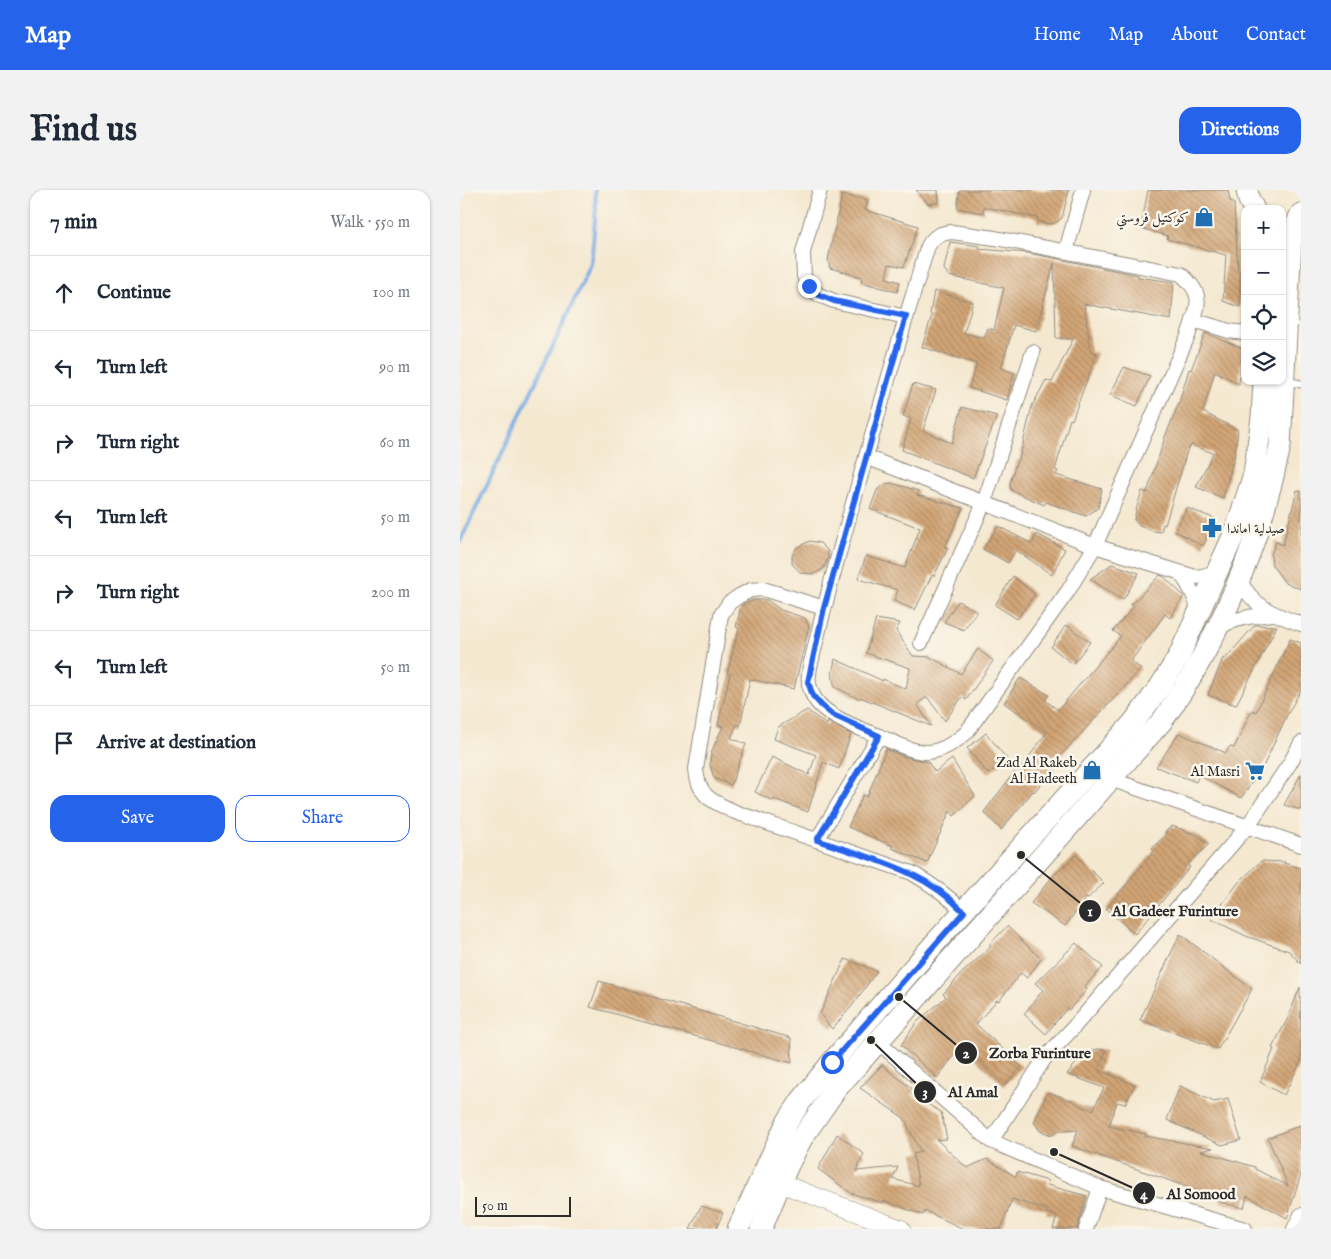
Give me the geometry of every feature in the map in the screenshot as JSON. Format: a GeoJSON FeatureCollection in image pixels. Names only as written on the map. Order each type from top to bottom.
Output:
{"type":"FeatureCollection","features":[{"type":"Feature","properties":{"kind":"main road"},"geometry":{"type":"LineString","coordinates":[[1247,190],[1252,205]]}},
{"type":"Feature","properties":{"kind":"main road"},"geometry":{"type":"LineString","coordinates":[[1286,219],[1301,212]]}},
{"type":"Feature","properties":{"kind":"main road"},"geometry":{"type":"LineString","coordinates":[[1285,340],[1291,242],[1301,212]]}},
{"type":"Feature","properties":{"kind":"main road"},"geometry":{"type":"LineString","coordinates":[[738,1229],[779,1138],[801,1101],[838,1055],[1133,723],[1160,687],[1179,656],[1236,530],[1254,474],[1262,417],[1281,385]]}},
{"type":"Feature","properties":{"kind":"main road"},"geometry":{"type":"LineString","coordinates":[[761,1229],[788,1164],[802,1138],[836,1089],[1162,721],[1178,698],[1200,660],[1239,579],[1261,520],[1280,446],[1283,385]]}},
{"type":"Feature","properties":{"kind":"street"},"geometry":{"type":"LineString","coordinates":[[820,190],[802,252],[804,276],[809,286],[819,295],[834,301],[906,316]]}},
{"type":"Feature","properties":{"kind":"street"},"geometry":{"type":"LineString","coordinates":[[1066,251],[1083,190]]}},
{"type":"Feature","properties":{"kind":"street"},"geometry":{"type":"LineString","coordinates":[[952,232],[995,238],[1066,251],[1181,274],[1193,284],[1197,292],[1198,303],[1193,320],[1188,336],[1094,546],[1068,591],[966,733],[953,744],[941,750],[929,753],[917,752],[833,715],[813,696],[808,682],[824,608],[906,316],[928,246],[934,237],[941,233],[952,232]]}},
{"type":"Feature","properties":{"kind":"street"},"geometry":{"type":"LineString","coordinates":[[1193,320],[1229,331],[1241,332]]}},
{"type":"Feature","properties":{"kind":"street"},"geometry":{"type":"LineString","coordinates":[[921,643],[984,503],[1033,352]]}},
{"type":"Feature","properties":{"kind":"street"},"geometry":{"type":"LineString","coordinates":[[866,458],[1094,546],[1181,574],[1195,577],[1218,571]]}},
{"type":"Feature","properties":{"kind":"street"},"geometry":{"type":"LineString","coordinates":[[1181,574],[1193,592],[1199,613]]}},
{"type":"Feature","properties":{"kind":"street"},"geometry":{"type":"LineString","coordinates":[[1239,579],[1245,591],[1254,601],[1272,614],[1301,624]]}},
{"type":"Feature","properties":{"kind":"street"},"geometry":{"type":"LineString","coordinates":[[824,608],[763,589],[751,590],[729,603],[721,615],[696,769],[697,782],[703,792],[715,803],[735,812],[912,873],[933,885],[964,912]]}},
{"type":"Feature","properties":{"kind":"street"},"geometry":{"type":"LineString","coordinates":[[1215,629],[1239,618],[1272,614]]}},
{"type":"Feature","properties":{"kind":"street"},"geometry":{"type":"LineString","coordinates":[[817,840],[879,736]]}},
{"type":"Feature","properties":{"kind":"street"},"geometry":{"type":"LineString","coordinates":[[990,1141],[1045,1058],[1247,827],[1290,763],[1301,743]]}},
{"type":"Feature","properties":{"kind":"street"},"geometry":{"type":"LineString","coordinates":[[1093,768],[1110,779],[1301,845]]}},
{"type":"Feature","properties":{"kind":"street"},"geometry":{"type":"LineString","coordinates":[[878,1042],[990,1141],[1100,1188],[1245,1229]]}},
{"type":"Feature","properties":{"kind":"street"},"geometry":{"type":"LineString","coordinates":[[780,1183],[901,1229]]}},
{"type":"Feature","properties":{"kind":"street"},"geometry":{"type":"LineString","coordinates":[[1086,1229],[1100,1188]]}},
{"type":"Feature","properties":{"kind":"street"},"geometry":{"type":"LineString","coordinates":[[1294,1229],[1301,1215]]}},
{"type":"Feature","properties":{"kind":"building"},"geometry":{"type":"Polygon","coordinates":[[[916,190],[938,190],[939,202],[928,204],[916,190]]]}},
{"type":"Feature","properties":{"kind":"building"},"geometry":{"type":"Polygon","coordinates":[[[960,190],[1069,190],[1062,218],[1051,224],[1037,222],[1038,218],[984,207],[983,213],[957,208],[960,190]]]}},
{"type":"Feature","properties":{"kind":"building"},"geometry":{"type":"Polygon","coordinates":[[[1148,190],[1228,190],[1230,201],[1234,203],[1238,271],[1240,271],[1240,307],[1223,301],[1226,255],[1167,239],[1168,236],[1141,228],[1148,190]]]}},
{"type":"Feature","properties":{"kind":"building"},"geometry":{"type":"Polygon","coordinates":[[[842,195],[868,200],[865,210],[918,226],[904,267],[889,264],[886,278],[900,282],[897,292],[861,282],[862,277],[830,268],[828,260],[842,195]]]}},
{"type":"Feature","properties":{"kind":"building"},"geometry":{"type":"Polygon","coordinates":[[[950,242],[980,246],[979,249],[1028,253],[1138,275],[1138,277],[1174,282],[1171,320],[1084,304],[1091,352],[1097,353],[1072,420],[1070,419],[1055,470],[1058,471],[1056,475],[1102,489],[1098,508],[1086,516],[1046,502],[1044,505],[1011,490],[1010,483],[1017,460],[1019,460],[1032,406],[1046,380],[1052,382],[1073,339],[1056,338],[1054,263],[1036,331],[1014,325],[1001,368],[1014,373],[1007,400],[969,388],[977,364],[922,347],[932,315],[930,314],[934,291],[973,302],[964,333],[984,338],[988,328],[994,330],[1004,288],[949,276],[944,269],[950,242]]]}},
{"type":"Feature","properties":{"kind":"building"},"geometry":{"type":"Polygon","coordinates":[[[1205,333],[1241,348],[1239,384],[1215,371],[1203,412],[1238,430],[1234,458],[1223,498],[1196,487],[1213,453],[1191,445],[1188,448],[1165,525],[1163,524],[1161,532],[1153,531],[1139,526],[1134,520],[1136,510],[1142,491],[1147,493],[1189,369],[1191,370],[1205,333]]]}},
{"type":"Feature","properties":{"kind":"building"},"geometry":{"type":"Polygon","coordinates":[[[1124,367],[1150,376],[1137,406],[1110,395],[1124,367]]]}},
{"type":"Feature","properties":{"kind":"building"},"geometry":{"type":"Polygon","coordinates":[[[913,384],[936,390],[923,431],[952,443],[962,407],[997,416],[973,478],[902,450],[911,419],[903,416],[913,384]]]}},
{"type":"Feature","properties":{"kind":"building"},"geometry":{"type":"Polygon","coordinates":[[[891,483],[919,491],[917,495],[963,508],[945,547],[948,548],[915,610],[894,601],[898,590],[858,579],[866,556],[905,568],[920,528],[870,509],[877,490],[885,484],[891,483]]]}},
{"type":"Feature","properties":{"kind":"building"},"geometry":{"type":"Polygon","coordinates":[[[1297,490],[1301,491],[1301,589],[1285,583],[1272,565],[1271,554],[1276,542],[1283,545],[1297,490]]]}},
{"type":"Feature","properties":{"kind":"building"},"geometry":{"type":"Polygon","coordinates":[[[1187,508],[1216,519],[1203,546],[1175,531],[1187,508]]]}},
{"type":"Feature","properties":{"kind":"building"},"geometry":{"type":"Polygon","coordinates":[[[998,526],[1032,544],[1037,534],[1065,549],[1052,575],[1016,550],[1008,563],[983,549],[998,526]]]}},
{"type":"Feature","properties":{"kind":"building"},"geometry":{"type":"Polygon","coordinates":[[[810,541],[820,543],[828,551],[828,559],[823,569],[814,574],[801,573],[792,564],[792,556],[797,547],[810,541]]]}},
{"type":"Feature","properties":{"kind":"building"},"geometry":{"type":"Polygon","coordinates":[[[1112,564],[1139,573],[1123,600],[1090,579],[1112,564]]]}},
{"type":"Feature","properties":{"kind":"building"},"geometry":{"type":"Polygon","coordinates":[[[1160,575],[1184,596],[1170,618],[1165,614],[1131,661],[1141,669],[1052,765],[1055,767],[1001,830],[984,812],[1016,770],[1018,772],[1047,732],[1004,703],[1020,678],[1049,695],[1045,700],[1058,710],[1121,636],[1113,631],[1134,606],[1131,605],[1160,575]]]}},
{"type":"Feature","properties":{"kind":"building"},"geometry":{"type":"Polygon","coordinates":[[[1013,576],[1035,594],[1017,619],[995,605],[1013,576]]]}},
{"type":"Feature","properties":{"kind":"building"},"geometry":{"type":"Polygon","coordinates":[[[754,600],[767,600],[781,610],[805,618],[809,626],[794,689],[750,679],[740,726],[737,724],[731,738],[746,744],[731,785],[714,778],[710,765],[711,753],[723,726],[718,725],[730,674],[727,674],[739,628],[736,627],[741,606],[754,600]]]}},
{"type":"Feature","properties":{"kind":"building"},"geometry":{"type":"Polygon","coordinates":[[[958,601],[977,611],[964,630],[944,622],[958,601]]]}},
{"type":"Feature","properties":{"kind":"building"},"geometry":{"type":"Polygon","coordinates":[[[876,619],[900,623],[896,631],[913,656],[930,657],[961,674],[978,649],[993,661],[966,700],[962,697],[945,721],[927,697],[917,704],[931,726],[860,697],[859,699],[835,687],[832,675],[835,659],[883,681],[883,679],[906,689],[910,668],[866,653],[876,619]]]}},
{"type":"Feature","properties":{"kind":"building"},"geometry":{"type":"Polygon","coordinates":[[[1066,625],[1090,642],[1073,664],[1051,647],[1066,625]]]}},
{"type":"Feature","properties":{"kind":"building"},"geometry":{"type":"Polygon","coordinates":[[[1255,625],[1277,626],[1236,705],[1208,695],[1223,658],[1225,659],[1255,625]]]}},
{"type":"Feature","properties":{"kind":"building"},"geometry":{"type":"Polygon","coordinates":[[[1290,639],[1301,643],[1301,690],[1263,767],[1241,798],[1199,775],[1196,782],[1156,767],[1179,733],[1226,753],[1230,746],[1234,748],[1252,710],[1256,712],[1290,639]]]}},
{"type":"Feature","properties":{"kind":"building"},"geometry":{"type":"Polygon","coordinates":[[[807,710],[827,725],[828,722],[851,734],[839,769],[823,762],[808,812],[774,799],[773,801],[755,792],[772,757],[809,775],[816,755],[774,739],[778,727],[807,710]]]}},
{"type":"Feature","properties":{"kind":"building"},"geometry":{"type":"Polygon","coordinates":[[[986,733],[1007,759],[988,774],[967,748],[986,733]]]}},
{"type":"Feature","properties":{"kind":"building"},"geometry":{"type":"Polygon","coordinates":[[[886,749],[902,756],[928,762],[935,772],[952,759],[975,796],[954,816],[950,811],[927,863],[848,827],[863,795],[867,797],[886,749]]]}},
{"type":"Feature","properties":{"kind":"building"},"geometry":{"type":"Polygon","coordinates":[[[1301,774],[1301,810],[1284,805],[1301,774]]]}},
{"type":"Feature","properties":{"kind":"building"},"geometry":{"type":"Polygon","coordinates":[[[1172,826],[1195,834],[1209,844],[1187,865],[1190,867],[1135,934],[1106,909],[1154,851],[1152,848],[1167,834],[1165,832],[1172,826]]]}},
{"type":"Feature","properties":{"kind":"building"},"geometry":{"type":"Polygon","coordinates":[[[1076,855],[1104,883],[1086,898],[1065,926],[1031,903],[1053,876],[1076,855]]]}},
{"type":"Feature","properties":{"kind":"building"},"geometry":{"type":"Polygon","coordinates":[[[1261,861],[1285,862],[1301,868],[1301,964],[1289,951],[1246,936],[1211,919],[1238,883],[1261,861]]]}},
{"type":"Feature","properties":{"kind":"building"},"geometry":{"type":"Polygon","coordinates":[[[1007,926],[1041,959],[1027,978],[1021,973],[999,1001],[997,1000],[976,1024],[1022,1067],[1004,1086],[962,1045],[937,1078],[901,1045],[917,1022],[946,997],[943,994],[963,972],[991,947],[989,945],[1007,926]]]}},
{"type":"Feature","properties":{"kind":"building"},"geometry":{"type":"Polygon","coordinates":[[[1180,934],[1252,989],[1218,1049],[1140,1020],[1180,934]]]}},
{"type":"Feature","properties":{"kind":"building"},"geometry":{"type":"Polygon","coordinates":[[[1076,943],[1103,967],[1084,987],[1087,989],[1069,1010],[1067,1008],[1046,1034],[1024,1014],[1043,990],[1035,983],[1076,943]]]}},
{"type":"Feature","properties":{"kind":"building"},"geometry":{"type":"Polygon","coordinates":[[[845,959],[877,971],[852,1006],[832,1029],[820,1014],[845,959]]]}},
{"type":"Feature","properties":{"kind":"building"},"geometry":{"type":"Polygon","coordinates":[[[599,981],[791,1038],[792,1063],[590,1007],[599,981]]]}},
{"type":"Feature","properties":{"kind":"building"},"geometry":{"type":"Polygon","coordinates":[[[1300,987],[1301,1061],[1284,1095],[1260,1082],[1274,1049],[1272,1048],[1288,1018],[1300,987]]]}},
{"type":"Feature","properties":{"kind":"building"},"geometry":{"type":"Polygon","coordinates":[[[1097,1049],[1106,1050],[1099,1070],[1135,1085],[1125,1104],[1117,1102],[1109,1126],[1146,1134],[1145,1136],[1213,1148],[1201,1151],[1255,1167],[1255,1169],[1288,1186],[1268,1138],[1301,1125],[1301,1174],[1287,1218],[1247,1196],[1244,1208],[1220,1202],[1221,1199],[1072,1146],[1078,1130],[1058,1131],[1052,1135],[1040,1131],[1034,1122],[1048,1092],[1093,1110],[1104,1088],[1067,1074],[1084,1054],[1097,1049]]]}},
{"type":"Feature","properties":{"kind":"building"},"geometry":{"type":"Polygon","coordinates":[[[882,1065],[915,1091],[912,1095],[941,1112],[947,1139],[937,1140],[967,1168],[987,1159],[1016,1177],[1017,1172],[1048,1181],[1047,1185],[1087,1196],[1077,1229],[1053,1229],[1057,1216],[1046,1213],[1047,1210],[1012,1199],[1001,1229],[964,1229],[925,1211],[923,1215],[884,1201],[883,1203],[851,1193],[818,1169],[837,1134],[864,1154],[856,1171],[898,1167],[893,1179],[919,1186],[913,1154],[921,1152],[904,1118],[860,1088],[882,1065]]]}},
{"type":"Feature","properties":{"kind":"building"},"geometry":{"type":"Polygon","coordinates":[[[1180,1086],[1214,1102],[1228,1099],[1241,1140],[1222,1145],[1167,1120],[1180,1086]]]}},
{"type":"Feature","properties":{"kind":"building"},"geometry":{"type":"Polygon","coordinates":[[[701,1206],[723,1213],[716,1229],[690,1229],[701,1206]]]}},
{"type":"Feature","properties":{"kind":"waterway"},"geometry":{"type":"LineString","coordinates":[[460,542],[591,264],[596,209],[595,190]]}},
{"type":"Feature","properties":{"kind":"place","name":"كوكتيل فروستي"},"geometry":{"type":"Point","coordinates":[1204,217]}},
{"type":"Feature","properties":{"kind":"place","name":"صيدلية اماندا"},"geometry":{"type":"Point","coordinates":[1212,528]}},
{"type":"Feature","properties":{"kind":"place","name":"Zad Al Rakeb Al Hadeeth"},"geometry":{"type":"Point","coordinates":[1092,770]}},
{"type":"Feature","properties":{"kind":"place","name":"Al Masri"},"geometry":{"type":"Point","coordinates":[1255,771]}},
{"type":"Feature","properties":{"kind":"place","name":"Al Gadeer Furinture"},"geometry":{"type":"Point","coordinates":[1021,855]}},
{"type":"Feature","properties":{"kind":"place","name":"Zorba Furinture"},"geometry":{"type":"Point","coordinates":[899,997]}},
{"type":"Feature","properties":{"kind":"place","name":"Al Amal"},"geometry":{"type":"Point","coordinates":[871,1040]}},
{"type":"Feature","properties":{"kind":"place","name":"Al Somood"},"geometry":{"type":"Point","coordinates":[1054,1152]}},
{"type":"Feature","properties":{"kind":"route"},"geometry":{"type":"LineString","coordinates":[[809,286],[819,295],[834,301],[906,316],[824,608],[808,682],[813,696],[833,715],[879,736],[817,840],[912,873],[933,885],[964,912],[832,1062]]}}]}
